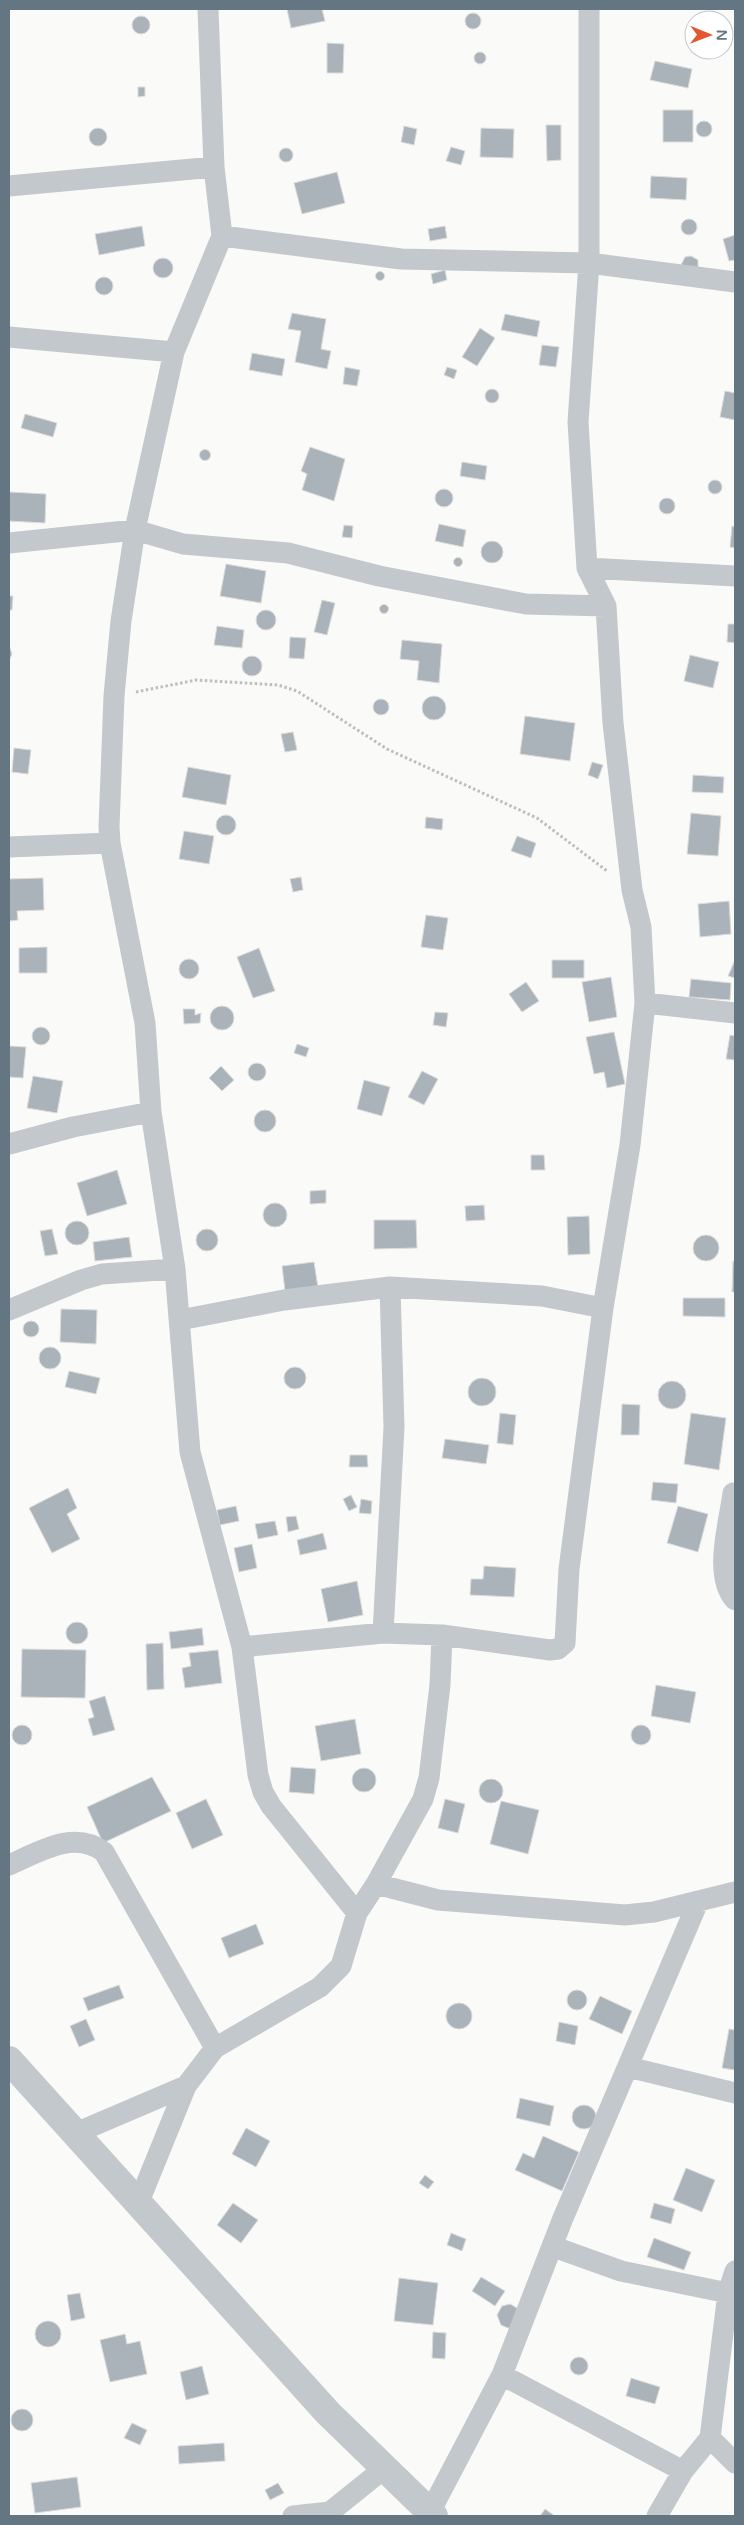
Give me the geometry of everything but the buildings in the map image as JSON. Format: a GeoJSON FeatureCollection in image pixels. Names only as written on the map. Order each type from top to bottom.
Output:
{"type":"FeatureCollection","features":[{"type":"Feature","properties":{"kind":"street"},"geometry":{"type":"LineString","coordinates":[[208,9],[214,168],[222,236],[174,352],[135,530],[121,622],[114,696],[110,843],[145,1023],[151,1112],[175,1269],[190,1452],[242,1647],[258,1775],[262,1792],[357,1913]]}},
{"type":"Feature","properties":{"kind":"street"},"geometry":{"type":"LineString","coordinates":[[242,1647],[383,1633],[442,1634],[550,1650],[558,1649],[565,1643],[569,1569],[603,1308],[630,1145],[645,1003],[641,927],[632,890],[613,724],[613,698],[606,606],[587,568],[578,422],[589,263],[589,9]]}},
{"type":"Feature","properties":{"kind":"street"},"geometry":{"type":"LineString","coordinates":[[9,186],[214,168]]}},
{"type":"Feature","properties":{"kind":"street"},"geometry":{"type":"LineString","coordinates":[[222,236],[401,259],[589,263],[735,282]]}},
{"type":"Feature","properties":{"kind":"street"},"geometry":{"type":"LineString","coordinates":[[9,337],[174,352]]}},
{"type":"Feature","properties":{"kind":"street"},"geometry":{"type":"LineString","coordinates":[[9,543],[135,530],[183,544],[288,552],[379,576],[526,604],[606,606]]}},
{"type":"Feature","properties":{"kind":"street"},"geometry":{"type":"LineString","coordinates":[[587,568],[735,576]]}},
{"type":"Feature","properties":{"kind":"street"},"geometry":{"type":"LineString","coordinates":[[9,847],[110,843]]}},
{"type":"Feature","properties":{"kind":"street"},"geometry":{"type":"LineString","coordinates":[[645,1003],[735,1013]]}},
{"type":"Feature","properties":{"kind":"street"},"geometry":{"type":"LineString","coordinates":[[9,1144],[73,1127],[151,1112]]}},
{"type":"Feature","properties":{"kind":"street"},"geometry":{"type":"LineString","coordinates":[[9,1310],[82,1280],[102,1274],[175,1269]]}},
{"type":"Feature","properties":{"kind":"street"},"geometry":{"type":"LineString","coordinates":[[180,1320],[284,1300],[390,1287],[542,1296],[603,1308]]}},
{"type":"Feature","properties":{"kind":"street"},"geometry":{"type":"LineString","coordinates":[[383,1633],[394,1427],[390,1287]]}},
{"type":"Feature","properties":{"kind":"street"},"geometry":{"type":"LineString","coordinates":[[733,1493],[723,1574],[729,1594],[735,1600]]}},
{"type":"Feature","properties":{"kind":"street"},"geometry":{"type":"LineString","coordinates":[[138,2204],[186,2086],[215,2048],[320,1987],[334,1975],[346,1955],[357,1913],[376,1884],[423,1799],[429,1778],[440,1685],[442,1634]]}},
{"type":"Feature","properties":{"kind":"street"},"geometry":{"type":"LineString","coordinates":[[9,1865],[59,1843],[84,1842],[96,1846],[104,1852],[215,2048]]}},
{"type":"Feature","properties":{"kind":"street"},"geometry":{"type":"LineString","coordinates":[[376,1884],[438,1900],[625,1914],[654,1912],[735,1892]]}},
{"type":"Feature","properties":{"kind":"street"},"geometry":{"type":"LineString","coordinates":[[9,2060],[328,2412],[432,2514],[502,2375],[554,2247],[563,2218],[698,1902]]}},
{"type":"Feature","properties":{"kind":"street"},"geometry":{"type":"LineString","coordinates":[[628,2067],[735,2093]]}},
{"type":"Feature","properties":{"kind":"street"},"geometry":{"type":"LineString","coordinates":[[76,2133],[186,2086]]}},
{"type":"Feature","properties":{"kind":"street"},"geometry":{"type":"LineString","coordinates":[[554,2247],[621,2272],[728,2293]]}},
{"type":"Feature","properties":{"kind":"street"},"geometry":{"type":"LineString","coordinates":[[656,2516],[683,2471],[710,2438],[728,2293],[735,2271]]}},
{"type":"Feature","properties":{"kind":"street"},"geometry":{"type":"LineString","coordinates":[[502,2375],[683,2471]]}},
{"type":"Feature","properties":{"kind":"street"},"geometry":{"type":"LineString","coordinates":[[710,2438],[735,2463]]}},
{"type":"Feature","properties":{"kind":"street"},"geometry":{"type":"LineString","coordinates":[[293,2516],[330,2514],[386,2467]]}},
{"type":"Feature","properties":{"kind":"path"},"geometry":{"type":"LineString","coordinates":[[114,696],[196,680],[278,685],[296,691],[387,749],[537,818],[632,890]]}}]}
